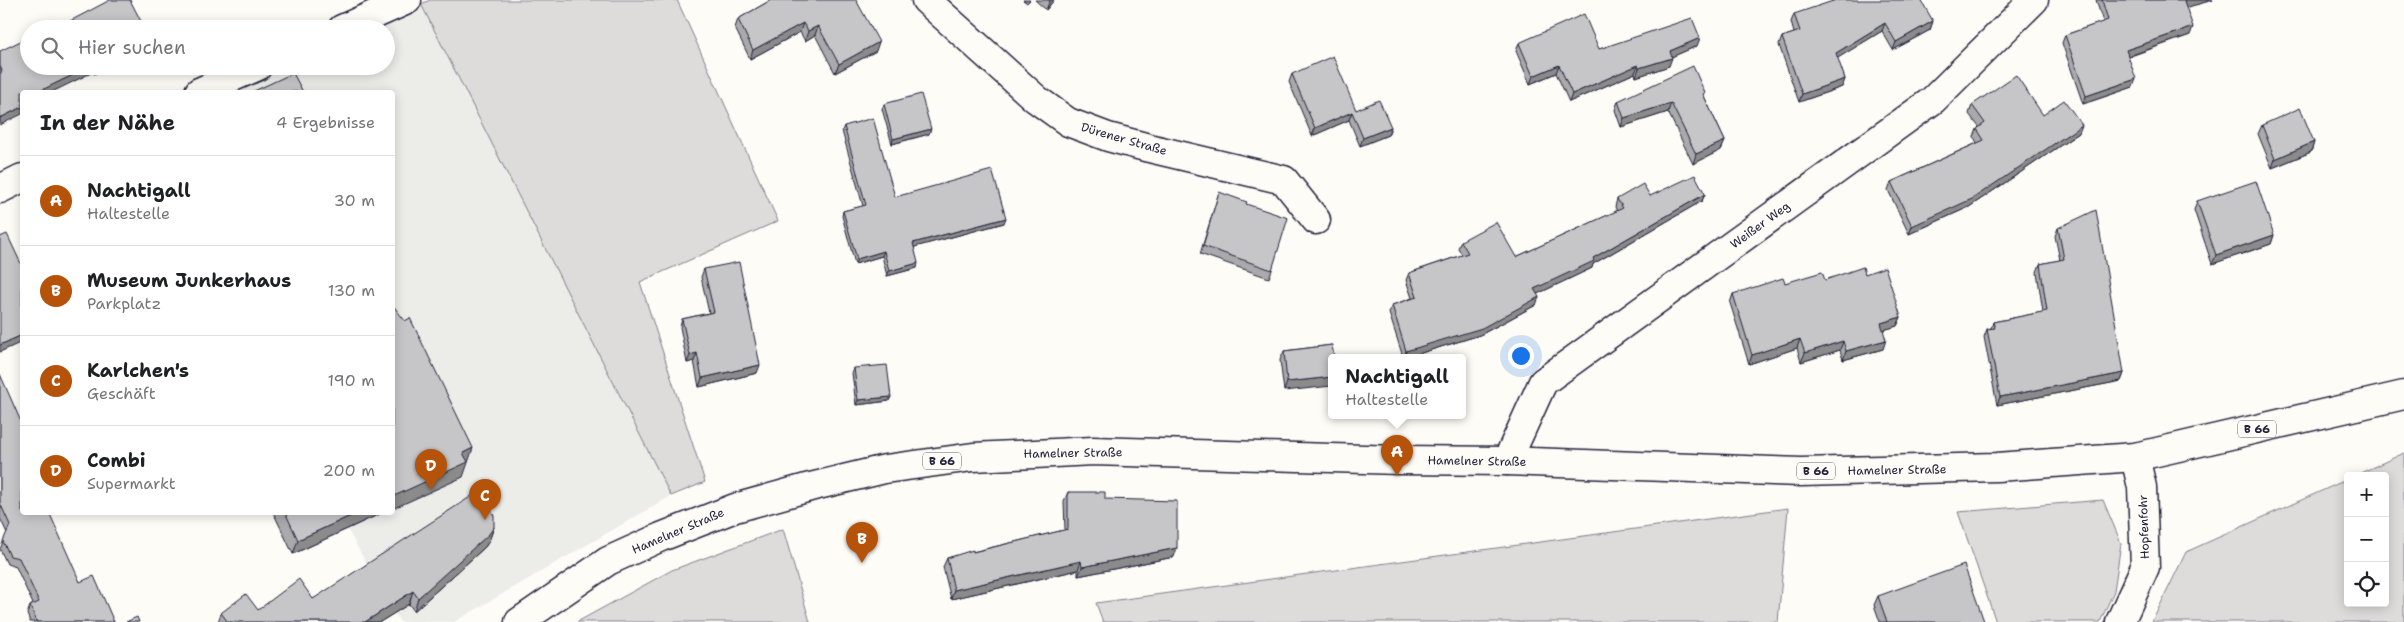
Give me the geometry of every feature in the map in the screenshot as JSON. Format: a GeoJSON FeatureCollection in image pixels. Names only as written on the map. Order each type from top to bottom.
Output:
{"type":"FeatureCollection","features":[{"type":"Feature","properties":{"kind":"main road"},"geometry":{"type":"LineString","coordinates":[[362,20],[407,0]]}},
{"type":"Feature","properties":{"kind":"main road","name":"Dürener Straße"},"geometry":{"type":"LineString","coordinates":[[926,0],[1036,98],[1068,122],[1132,144],[1284,180],[1316,220]]}},
{"type":"Feature","properties":{"kind":"main road","name":"Weißer Weg"},"geometry":{"type":"LineString","coordinates":[[1507,461],[1542,382],[1933,100],[2034,0]]}},
{"type":"Feature","properties":{"kind":"main road"},"geometry":{"type":"LineString","coordinates":[[204,90],[238,75]]}},
{"type":"Feature","properties":{"kind":"main road"},"geometry":{"type":"LineString","coordinates":[[0,189],[20,179]]}},
{"type":"Feature","properties":{"kind":"main road","name":"Hamelner Straße"},"geometry":{"type":"LineString","coordinates":[[519,622],[608,562],[661,537],[734,508],[884,469],[973,457],[1093,451],[1399,460],[1507,461],[1801,472],[1997,467],[2135,456],[2404,395]]}},
{"type":"Feature","properties":{"kind":"main road","name":"Hopfenfohr"},"geometry":{"type":"LineString","coordinates":[[2120,622],[2146,566],[2142,487],[2135,456]]}},
{"type":"Feature","properties":{"kind":"shaded area"},"geometry":{"type":"Polygon","coordinates":[[[430,0],[677,0],[778,221],[640,282],[705,482],[671,496],[421,4],[430,0]]]}},
{"type":"Feature","properties":{"kind":"shaded area"},"geometry":{"type":"Polygon","coordinates":[[[421,4],[671,496],[454,622],[400,622],[339,515],[395,515],[395,90],[227,90],[261,75],[395,75],[395,20],[386,20],[421,4]]]}},
{"type":"Feature","properties":{"kind":"shaded area"},"geometry":{"type":"Polygon","coordinates":[[[2404,453],[2404,622],[2152,622],[2186,552],[2344,481],[2344,607],[2389,607],[2389,472],[2363,472],[2404,453]]]}},
{"type":"Feature","properties":{"kind":"shaded area"},"geometry":{"type":"Polygon","coordinates":[[[2103,500],[2121,543],[2114,591],[2100,622],[1996,622],[1958,512],[2103,500]]]}},
{"type":"Feature","properties":{"kind":"shaded area"},"geometry":{"type":"Polygon","coordinates":[[[1788,508],[1778,622],[1103,622],[1096,603],[1788,508]]]}},
{"type":"Feature","properties":{"kind":"shaded area"},"geometry":{"type":"Polygon","coordinates":[[[783,529],[810,622],[577,622],[672,570],[783,529]]]}},
{"type":"Feature","properties":{"kind":"building"},"geometry":{"type":"Polygon","coordinates":[[[110,0],[130,0],[140,20],[72,20],[110,0]]]}},
{"type":"Feature","properties":{"kind":"building"},"geometry":{"type":"Polygon","coordinates":[[[771,0],[856,0],[879,42],[839,64],[818,26],[808,31],[803,23],[753,50],[738,19],[771,0]]]}},
{"type":"Feature","properties":{"kind":"building"},"geometry":{"type":"Polygon","coordinates":[[[1836,0],[1921,0],[1933,21],[1896,42],[1885,23],[1836,53],[1845,79],[1802,94],[1782,37],[1800,31],[1794,14],[1836,0]]]}},
{"type":"Feature","properties":{"kind":"building"},"geometry":{"type":"Polygon","coordinates":[[[2102,0],[2186,0],[2184,1],[2193,27],[2126,50],[2136,79],[2086,96],[2065,35],[2108,20],[2102,0]]]}},
{"type":"Feature","properties":{"kind":"building"},"geometry":{"type":"Polygon","coordinates":[[[1584,14],[1599,49],[1692,18],[1700,38],[1670,51],[1672,58],[1639,68],[1638,65],[1572,94],[1559,65],[1533,76],[1519,43],[1584,14]]]}},
{"type":"Feature","properties":{"kind":"building"},"geometry":{"type":"Polygon","coordinates":[[[20,41],[20,75],[73,75],[42,90],[20,90],[20,108],[0,118],[0,74],[2,71],[0,51],[20,41]]]}},
{"type":"Feature","properties":{"kind":"building"},"geometry":{"type":"Polygon","coordinates":[[[1333,56],[1356,110],[1379,100],[1391,127],[1363,138],[1352,112],[1315,128],[1292,74],[1333,56]]]}},
{"type":"Feature","properties":{"kind":"building"},"geometry":{"type":"Polygon","coordinates":[[[1693,66],[1705,93],[1703,94],[1725,141],[1696,154],[1671,103],[1624,118],[1618,101],[1693,66]]]}},
{"type":"Feature","properties":{"kind":"building"},"geometry":{"type":"Polygon","coordinates":[[[289,75],[294,75],[302,90],[256,90],[289,75]]]}},
{"type":"Feature","properties":{"kind":"building"},"geometry":{"type":"Polygon","coordinates":[[[2016,75],[2043,115],[2064,100],[2082,125],[1972,199],[1912,226],[1891,182],[1984,140],[1977,129],[1985,123],[1972,105],[2016,75]]]}},
{"type":"Feature","properties":{"kind":"building"},"geometry":{"type":"Polygon","coordinates":[[[921,94],[931,129],[893,139],[884,104],[921,94]]]}},
{"type":"Feature","properties":{"kind":"building"},"geometry":{"type":"Polygon","coordinates":[[[2300,108],[2314,142],[2275,159],[2262,125],[2300,108]]]}},
{"type":"Feature","properties":{"kind":"building"},"geometry":{"type":"Polygon","coordinates":[[[873,118],[895,197],[992,170],[1006,218],[913,243],[918,263],[889,271],[884,251],[857,259],[843,211],[866,205],[844,126],[873,118]]]}},
{"type":"Feature","properties":{"kind":"building"},"geometry":{"type":"Polygon","coordinates":[[[1695,175],[1705,194],[1593,258],[1594,261],[1534,289],[1539,297],[1482,328],[1406,351],[1392,305],[1417,297],[1409,273],[1468,253],[1461,241],[1496,222],[1516,257],[1623,208],[1617,199],[1643,184],[1650,196],[1695,175]]]}},
{"type":"Feature","properties":{"kind":"building"},"geometry":{"type":"Polygon","coordinates":[[[2256,181],[2274,235],[2216,255],[2197,201],[2256,181]]]}},
{"type":"Feature","properties":{"kind":"building"},"geometry":{"type":"Polygon","coordinates":[[[1219,192],[1247,202],[1246,204],[1288,218],[1272,270],[1203,246],[1219,192]]]}},
{"type":"Feature","properties":{"kind":"building"},"geometry":{"type":"Polygon","coordinates":[[[2096,210],[2124,373],[2000,397],[1987,329],[1995,328],[1993,322],[2047,311],[2040,264],[2064,259],[2058,228],[2096,210]]]}},
{"type":"Feature","properties":{"kind":"building"},"geometry":{"type":"Polygon","coordinates":[[[7,234],[20,262],[20,336],[0,345],[0,237],[7,234]]]}},
{"type":"Feature","properties":{"kind":"building"},"geometry":{"type":"Polygon","coordinates":[[[739,262],[760,365],[702,378],[697,353],[690,355],[682,319],[714,312],[704,269],[739,262]]]}},
{"type":"Feature","properties":{"kind":"building"},"geometry":{"type":"Polygon","coordinates":[[[1863,267],[1865,274],[1885,267],[1901,317],[1881,323],[1886,340],[1846,351],[1843,341],[1805,353],[1800,339],[1752,355],[1733,294],[1783,278],[1785,283],[1822,272],[1825,280],[1863,267]]]}},
{"type":"Feature","properties":{"kind":"building"},"geometry":{"type":"Polygon","coordinates":[[[395,308],[405,321],[410,318],[473,448],[463,453],[468,462],[395,496],[395,308]]]}},
{"type":"Feature","properties":{"kind":"building"},"geometry":{"type":"Polygon","coordinates":[[[1332,345],[1334,354],[1328,354],[1328,377],[1287,382],[1284,351],[1332,345]]]}},
{"type":"Feature","properties":{"kind":"building"},"geometry":{"type":"Polygon","coordinates":[[[887,365],[891,397],[858,400],[854,368],[887,365]]]}},
{"type":"Feature","properties":{"kind":"building"},"geometry":{"type":"Polygon","coordinates":[[[0,374],[20,419],[20,515],[50,515],[80,582],[94,576],[114,622],[37,622],[30,606],[39,602],[19,558],[10,556],[3,541],[10,525],[0,503],[0,374]]]}},
{"type":"Feature","properties":{"kind":"building"},"geometry":{"type":"Polygon","coordinates":[[[481,490],[494,516],[494,527],[489,534],[418,598],[413,591],[365,622],[228,622],[221,613],[246,594],[258,610],[299,579],[313,599],[481,490]]]}},
{"type":"Feature","properties":{"kind":"building"},"geometry":{"type":"Polygon","coordinates":[[[1068,492],[1105,492],[1105,499],[1177,501],[1177,548],[1082,567],[1081,561],[954,590],[947,558],[973,550],[973,552],[1068,529],[1068,492]]]}},
{"type":"Feature","properties":{"kind":"building"},"geometry":{"type":"Polygon","coordinates":[[[286,515],[352,515],[298,540],[286,515]]]}},
{"type":"Feature","properties":{"kind":"building"},"geometry":{"type":"Polygon","coordinates":[[[1964,565],[1984,621],[1887,622],[1878,596],[1964,565]]]}},
{"type":"Feature","properties":{"kind":"building"},"geometry":{"type":"Polygon","coordinates":[[[137,617],[139,622],[126,622],[137,617]]]}},
{"type":"Feature","properties":{"kind":"place","name":"Nachtigall"},"geometry":{"type":"Point","coordinates":[1397,476]}},
{"type":"Feature","properties":{"kind":"place","name":"Combi"},"geometry":{"type":"Point","coordinates":[431,490]}},
{"type":"Feature","properties":{"kind":"place","name":"Karlchen's"},"geometry":{"type":"Point","coordinates":[485,520]}},
{"type":"Feature","properties":{"kind":"place","name":"Museum Junkerhaus"},"geometry":{"type":"Point","coordinates":[862,563]}}]}
